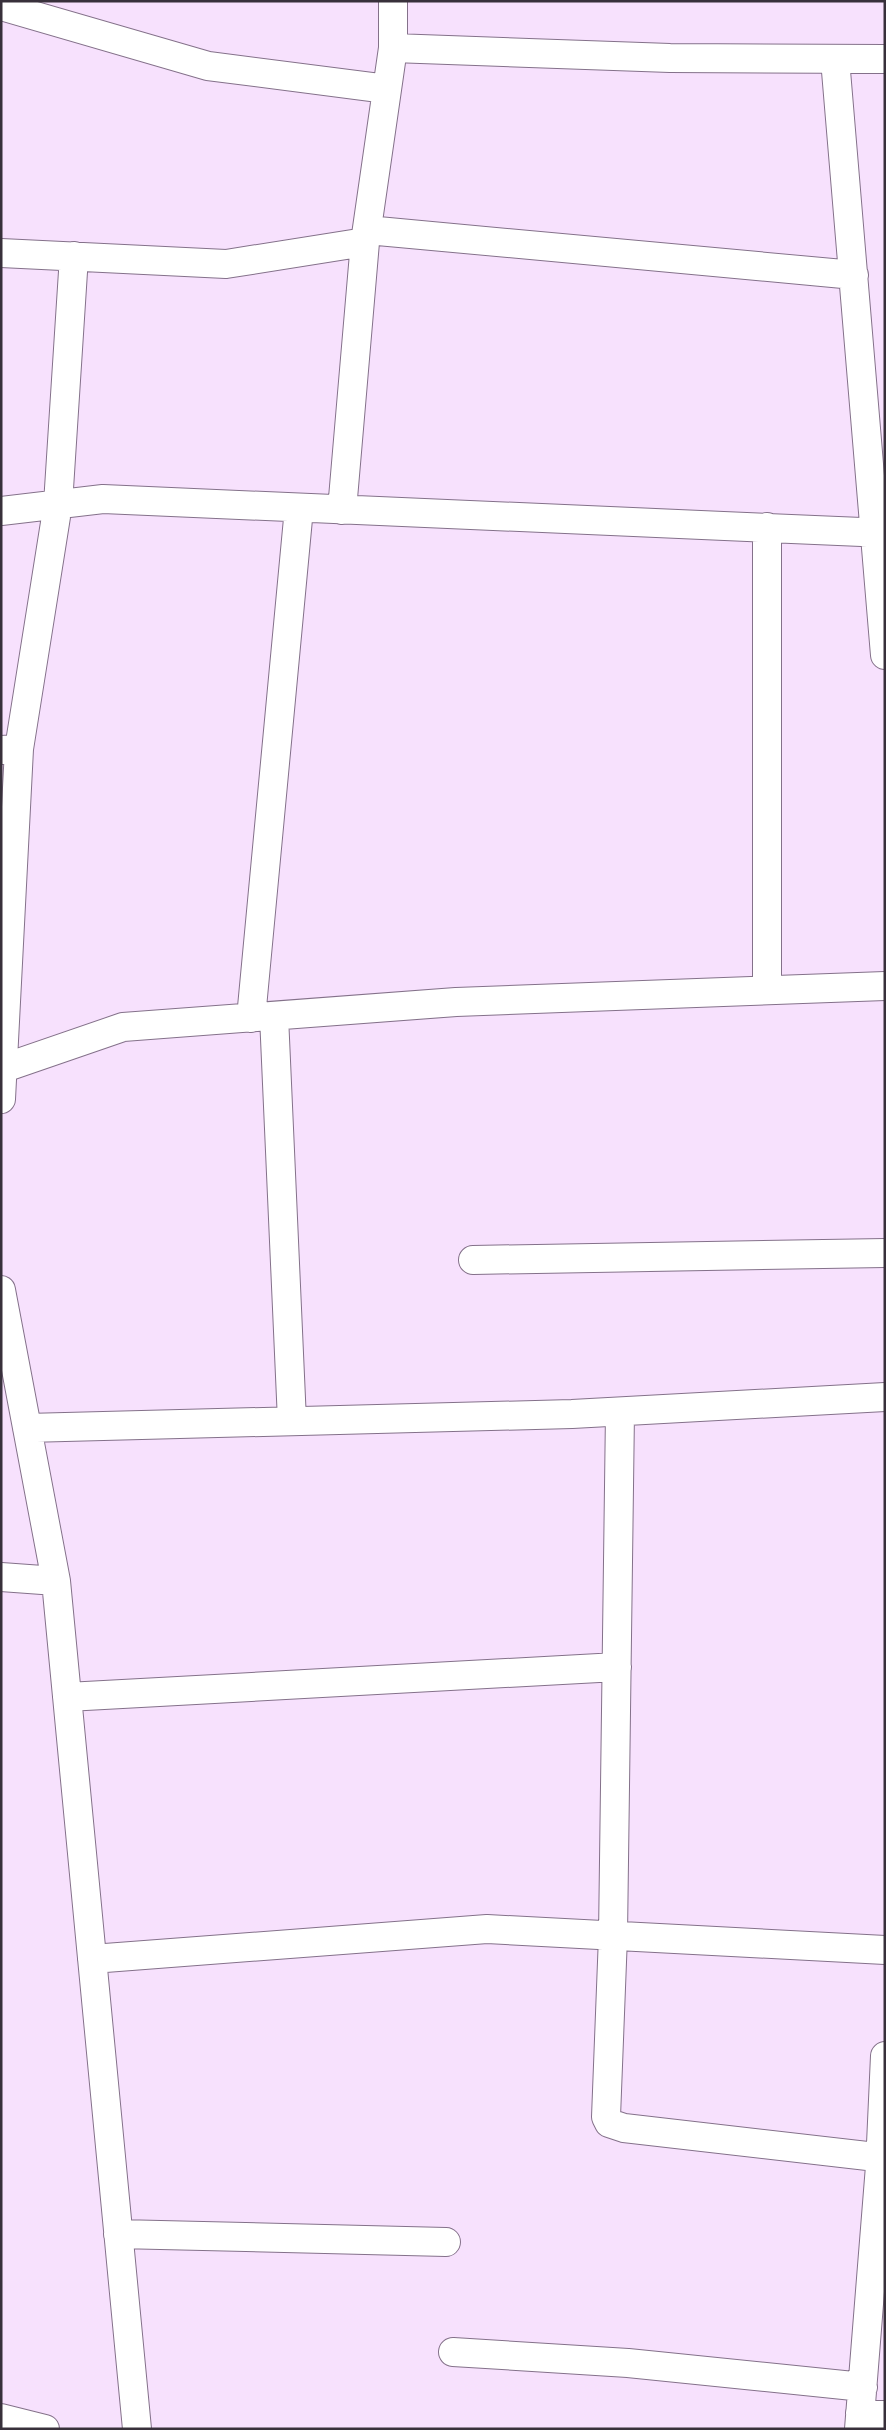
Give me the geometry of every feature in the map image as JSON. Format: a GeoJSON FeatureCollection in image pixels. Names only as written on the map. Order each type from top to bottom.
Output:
{"type":"FeatureCollection","features":[{"type":"Feature","properties":{"kind":"street"},"geometry":{"type":"LineString","coordinates":[[342,510],[366,236],[393,48],[393,1]]}},
{"type":"Feature","properties":{"kind":"street"},"geometry":{"type":"LineString","coordinates":[[1,6],[208,66],[387,88]]}},
{"type":"Feature","properties":{"kind":"street"},"geometry":{"type":"LineString","coordinates":[[393,48],[670,58],[885,59]]}},
{"type":"Feature","properties":{"kind":"street"},"geometry":{"type":"LineString","coordinates":[[836,59],[854,275],[880,533],[885,654]]}},
{"type":"Feature","properties":{"kind":"street"},"geometry":{"type":"LineString","coordinates":[[1,253],[226,264],[366,236],[854,275]]}},
{"type":"Feature","properties":{"kind":"street"},"geometry":{"type":"LineString","coordinates":[[1,1100],[10,750],[58,504],[74,256]]}},
{"type":"Feature","properties":{"kind":"street"},"geometry":{"type":"LineString","coordinates":[[1,511],[103,499],[880,533]]}},
{"type":"Feature","properties":{"kind":"street"},"geometry":{"type":"LineString","coordinates":[[292,1421],[262,1017],[299,508]]}},
{"type":"Feature","properties":{"kind":"street"},"geometry":{"type":"LineString","coordinates":[[767,527],[767,990]]}},
{"type":"Feature","properties":{"kind":"street"},"geometry":{"type":"LineString","coordinates":[[2,1069],[123,1027],[456,1002],[885,986]]}},
{"type":"Feature","properties":{"kind":"street"},"geometry":{"type":"LineString","coordinates":[[473,1260],[885,1253]]}},
{"type":"Feature","properties":{"kind":"street"},"geometry":{"type":"LineString","coordinates":[[1,1290],[56,1581],[137,2429]]}},
{"type":"Feature","properties":{"kind":"street"},"geometry":{"type":"LineString","coordinates":[[27,1428],[620,1412],[885,1397]]}},
{"type":"Feature","properties":{"kind":"street"},"geometry":{"type":"LineString","coordinates":[[620,1412],[613,1936],[606,2117],[609,2123],[624,2128],[882,2158]]}},
{"type":"Feature","properties":{"kind":"street"},"geometry":{"type":"LineString","coordinates":[[1,1577],[56,1581]]}},
{"type":"Feature","properties":{"kind":"street"},"geometry":{"type":"LineString","coordinates":[[67,1697],[616,1667]]}},
{"type":"Feature","properties":{"kind":"street"},"geometry":{"type":"LineString","coordinates":[[92,1959],[487,1929],[885,1950]]}},
{"type":"Feature","properties":{"kind":"street"},"geometry":{"type":"LineString","coordinates":[[453,2352],[628,2363],[867,2411],[882,2158],[885,2056]]}},
{"type":"Feature","properties":{"kind":"street"},"geometry":{"type":"LineString","coordinates":[[118,2234],[446,2242]]}},
{"type":"Feature","properties":{"kind":"street"},"geometry":{"type":"LineString","coordinates":[[1,2418],[45,2429]]}}]}
